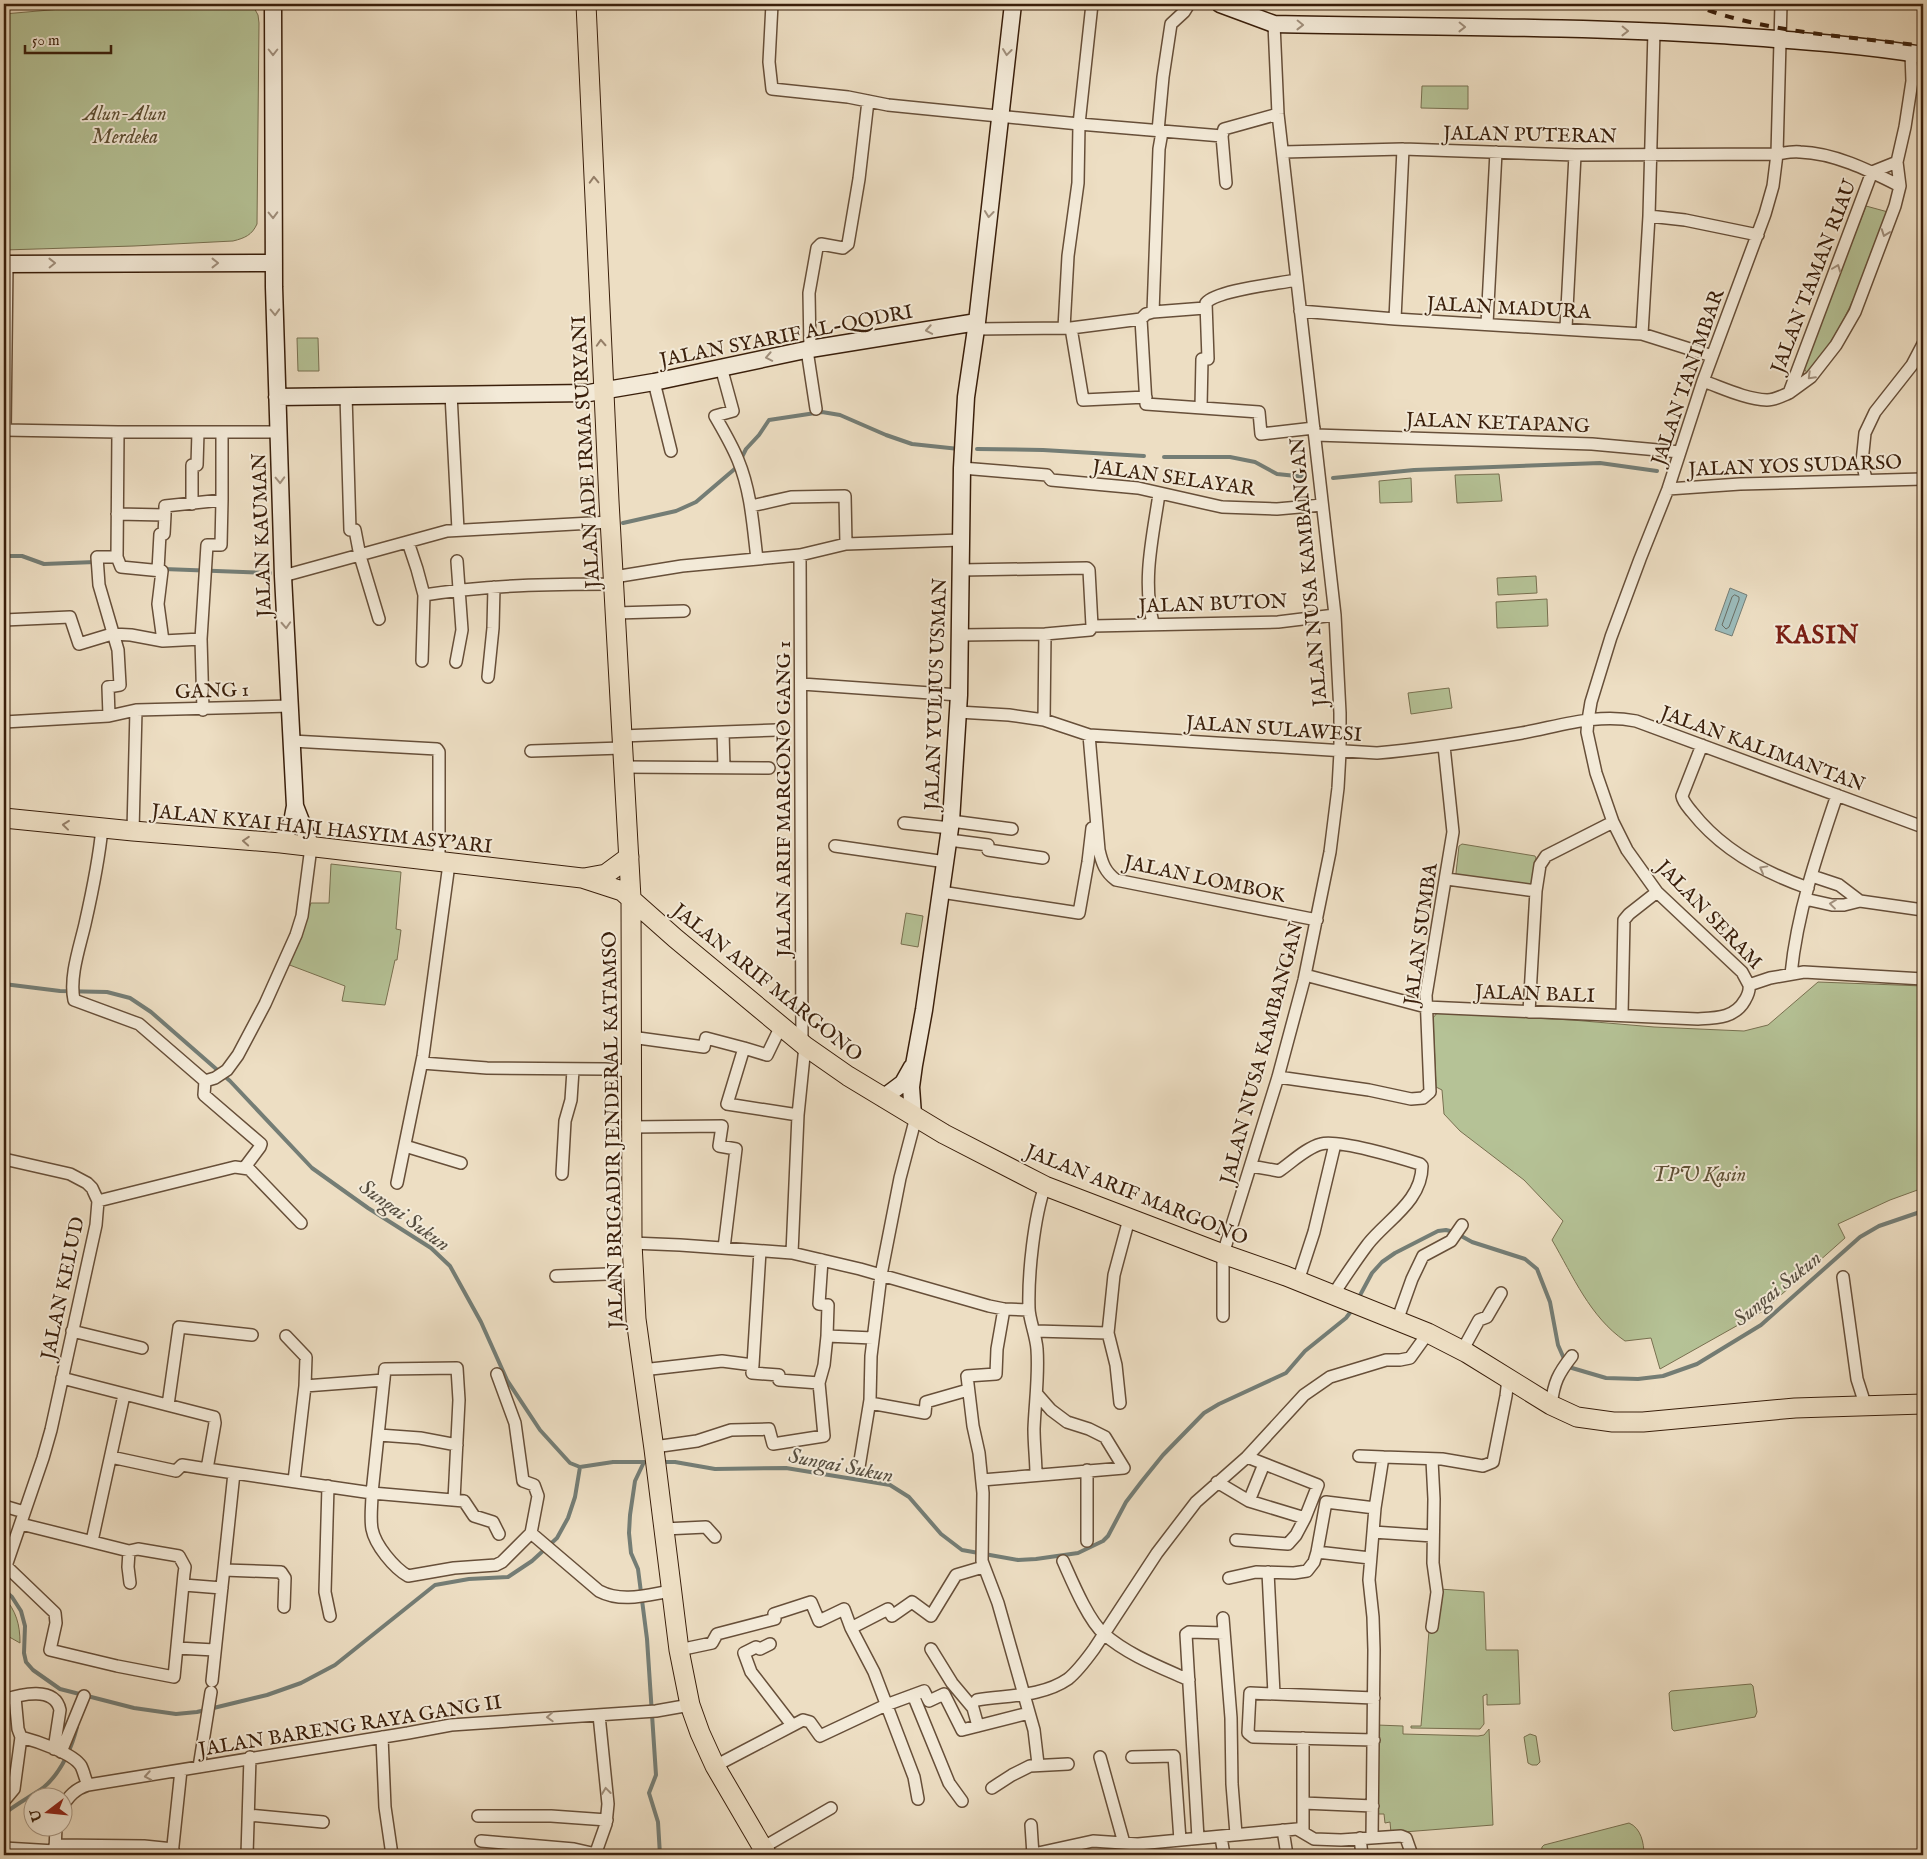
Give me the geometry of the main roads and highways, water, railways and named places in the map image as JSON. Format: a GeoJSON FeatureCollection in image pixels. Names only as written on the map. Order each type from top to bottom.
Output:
{"type":"FeatureCollection","features":[{"type":"Feature","properties":{"kind":"main road","name":"JALAN KAUMAN"},"geometry":{"type":"LineString","coordinates":[[273,4],[274,263],[283,576],[296,806],[311,847]]}},
{"type":"Feature","properties":{"kind":"main road","name":"JALAN ADE IRMA SURYANI"},"geometry":{"type":"LineString","coordinates":[[586,4],[610,522],[631,898]]}},
{"type":"Feature","properties":{"kind":"main road","name":"JALAN YULIUS USMAN"},"geometry":{"type":"LineString","coordinates":[[914,1116],[911,1087],[950,830],[959,694],[962,468],[966,397],[1013,4]]}},
{"type":"Feature","properties":{"kind":"main road"},"geometry":{"type":"LineString","coordinates":[[1220,4],[1274,24],[1654,32],[1780,39],[1917,54]]}},
{"type":"Feature","properties":{"kind":"main road"},"geometry":{"type":"LineString","coordinates":[[5,264],[274,263]]}},
{"type":"Feature","properties":{"kind":"main road","name":"JALAN SYARIF AL-QODRI"},"geometry":{"type":"LineString","coordinates":[[277,397],[604,392],[809,349],[976,325]]}},
{"type":"Feature","properties":{"kind":"main road","name":"JALAN KAUMAN"},"geometry":{"type":"LineString","coordinates":[[281,843],[292,822],[296,806]]}},
{"type":"Feature","properties":{"kind":"main road","name":"JALAN KYAI HAJI HASYIM ASY'ARI"},"geometry":{"type":"LineString","coordinates":[[4,818],[281,843],[582,878],[622,892],[631,898]]}},
{"type":"Feature","properties":{"kind":"main road"},"geometry":{"type":"LineString","coordinates":[[582,878],[606,874],[629,857]]}},
{"type":"Feature","properties":{"kind":"main road","name":"JALAN ARIF MARGONO"},"geometry":{"type":"LineString","coordinates":[[631,898],[675,938],[804,1045],[848,1076],[944,1134],[1045,1186],[1298,1281],[1428,1333],[1462,1351],[1551,1405],[1577,1417],[1592,1420],[1643,1422],[1795,1408],[1923,1404]]}},
{"type":"Feature","properties":{"kind":"main road","name":"JALAN BRIGADIR JENDERAL KATAMSO"},"geometry":{"type":"LineString","coordinates":[[631,898],[633,1273],[642,1370],[654,1448],[679,1650],[690,1705],[700,1733],[716,1766],[764,1851]]}},
{"type":"Feature","properties":{"kind":"main road","name":"JALAN YULIUS USMAN"},"geometry":{"type":"LineString","coordinates":[[883,1098],[903,1083],[914,1065]]}},
{"type":"Feature","properties":{"kind":"water"},"geometry":{"type":"Polygon","coordinates":[[[1730,588],[1747,595],[1732,636],[1715,630],[1730,588]]]}},
{"type":"Feature","properties":{"kind":"waterway"},"geometry":{"type":"LineString","coordinates":[[623,523],[676,511],[696,502],[737,467],[746,449],[769,420],[822,412],[840,415],[912,444],[959,449]]}},
{"type":"Feature","properties":{"kind":"waterway"},"geometry":{"type":"LineString","coordinates":[[977,449],[1043,450],[1144,456]]}},
{"type":"Feature","properties":{"kind":"waterway"},"geometry":{"type":"LineString","coordinates":[[1164,457],[1230,457],[1255,462],[1277,474],[1306,477]]}},
{"type":"Feature","properties":{"kind":"waterway"},"geometry":{"type":"LineString","coordinates":[[1333,478],[1414,470],[1600,463],[1657,471]]}},
{"type":"Feature","properties":{"kind":"waterway"},"geometry":{"type":"LineString","coordinates":[[4,556],[22,556],[44,564],[95,562]]}},
{"type":"Feature","properties":{"kind":"waterway"},"geometry":{"type":"LineString","coordinates":[[164,569],[270,573]]}},
{"type":"Feature","properties":{"kind":"waterway","name":"Sungai Sukun"},"geometry":{"type":"LineString","coordinates":[[4,984],[60,991],[107,992],[130,998],[151,1012],[230,1081],[312,1168],[368,1208],[431,1248],[450,1266],[481,1322],[507,1380],[540,1430],[570,1463],[580,1467],[613,1462],[650,1462]]}},
{"type":"Feature","properties":{"kind":"waterway","name":"Sungai Sukun"},"geometry":{"type":"LineString","coordinates":[[1358,1299],[1372,1273],[1382,1262],[1395,1253],[1438,1231],[1454,1232],[1472,1242],[1525,1259],[1537,1269],[1550,1302],[1558,1345],[1565,1361],[1572,1368],[1606,1378],[1638,1379],[1663,1376],[1697,1364],[1761,1325],[1860,1237],[1879,1226],[1923,1211]]}},
{"type":"Feature","properties":{"kind":"waterway","name":"Sungai Sukun"},"geometry":{"type":"LineString","coordinates":[[662,1462],[675,1462],[715,1469],[786,1468],[890,1485],[909,1497],[941,1534],[962,1550],[1018,1560],[1078,1553],[1103,1541],[1108,1536],[1126,1502],[1142,1481],[1163,1455],[1204,1413],[1219,1404],[1286,1373],[1305,1351],[1346,1318],[1352,1310]]}},
{"type":"Feature","properties":{"kind":"waterway"},"geometry":{"type":"LineString","coordinates":[[644,1462],[635,1481],[629,1533],[631,1553],[638,1569],[647,1639],[656,1775],[649,1793],[658,1822],[660,1855]]}},
{"type":"Feature","properties":{"kind":"waterway"},"geometry":{"type":"LineString","coordinates":[[4,1590],[12,1597],[21,1611],[25,1626],[24,1653],[26,1662],[33,1670],[60,1689],[134,1708],[176,1714],[197,1712],[267,1695],[301,1683],[335,1665],[435,1585],[469,1579],[508,1577],[532,1561],[557,1538],[568,1518],[575,1497],[580,1467]]}},
{"type":"Feature","properties":{"kind":"waterway"},"geometry":{"type":"LineString","coordinates":[[4,1814],[50,1782],[61,1768],[69,1752],[77,1727]]}},
{"type":"Feature","properties":{"kind":"railway"},"geometry":{"type":"LineString","coordinates":[[1691,4],[1719,14],[1776,27],[1923,46]]}},
{"type":"Feature","properties":{"kind":"district","name":"KASIN"},"geometry":{"type":"Point","coordinates":[1817,634]}},
{"type":"Feature","properties":{"kind":"park label","name":"Alun-Alun Merdeka"},"geometry":{"type":"Point","coordinates":[125,124]}},
{"type":"Feature","properties":{"kind":"park label","name":"TPU Kasin"},"geometry":{"type":"Point","coordinates":[1699,1174]}}]}
